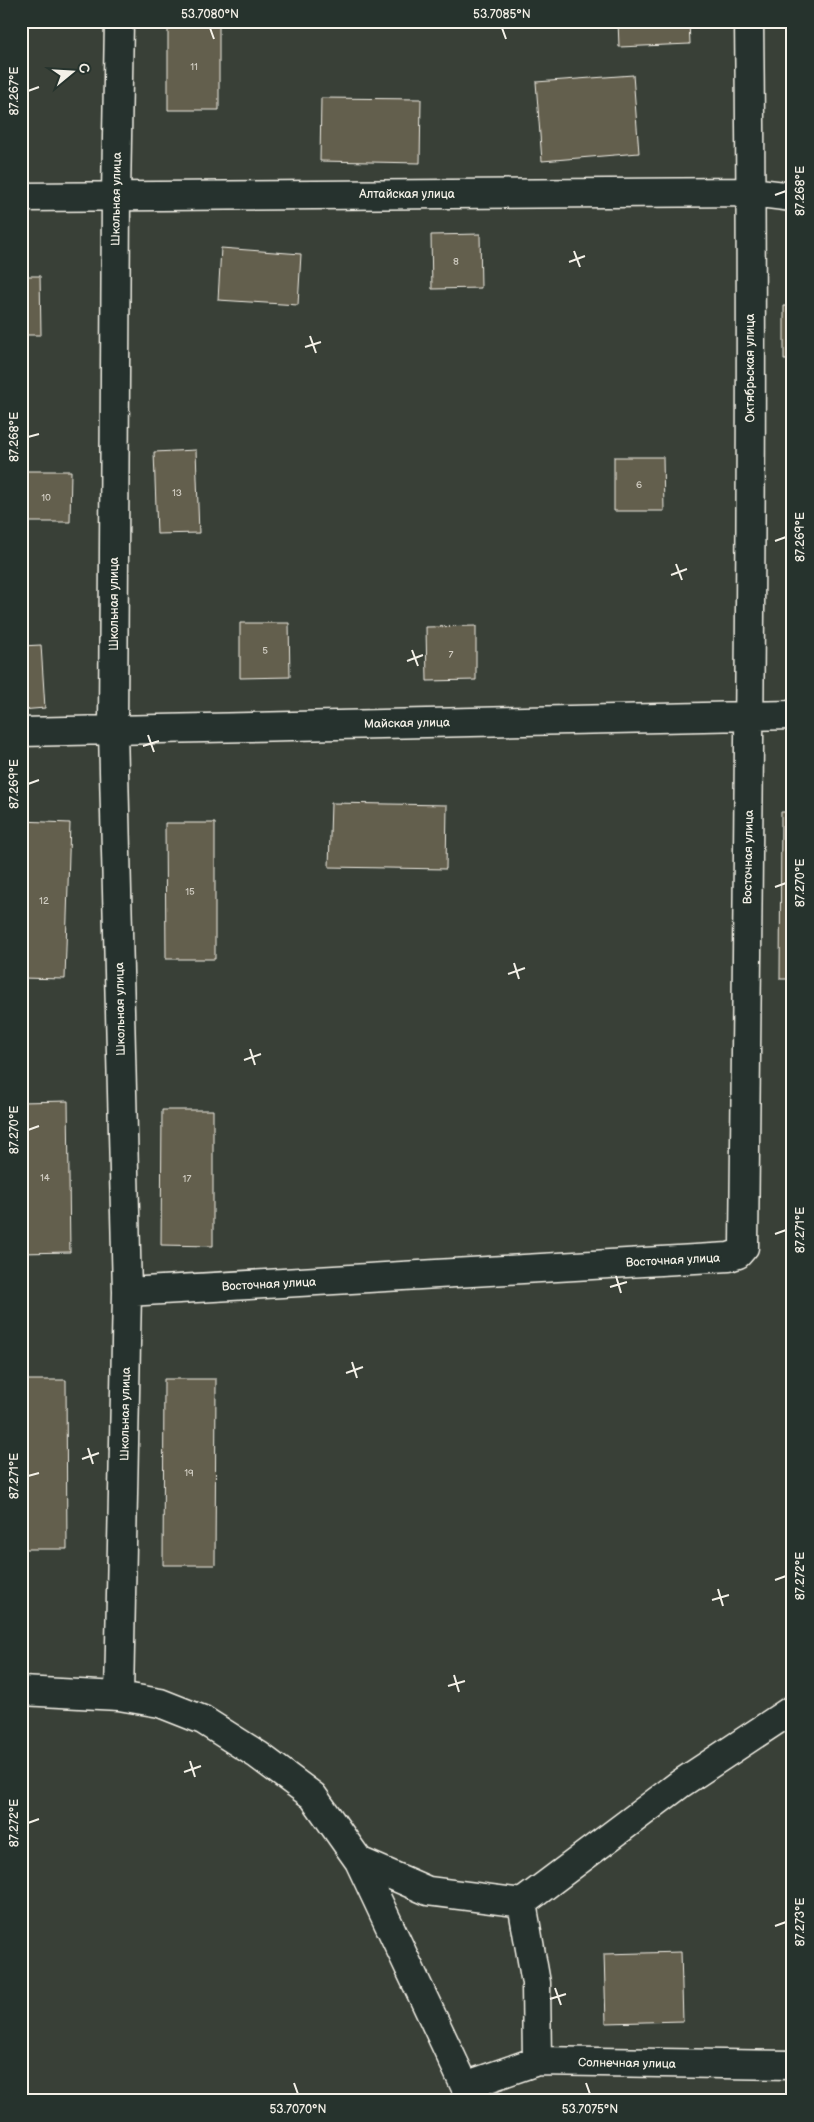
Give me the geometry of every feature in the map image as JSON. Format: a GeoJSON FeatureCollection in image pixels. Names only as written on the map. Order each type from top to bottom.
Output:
{"type":"FeatureCollection","features":[{"type":"Feature","properties":{"kind":"street","name":"Школьная улица"},"geometry":{"type":"LineString","coordinates":[[119,21],[116,195],[114,730],[127,1292],[119,1696]]}},
{"type":"Feature","properties":{"kind":"street","name":"Октябрьская улица"},"geometry":{"type":"LineString","coordinates":[[749,21],[751,192],[749,715]]}},
{"type":"Feature","properties":{"kind":"street","name":"Алтайская улица"},"geometry":{"type":"LineString","coordinates":[[21,197],[751,192],[793,197]]}},
{"type":"Feature","properties":{"kind":"street","name":"Майская улица"},"geometry":{"type":"LineString","coordinates":[[21,732],[793,714]]}},
{"type":"Feature","properties":{"kind":"street","name":"Восточная улица"},"geometry":{"type":"LineString","coordinates":[[127,1292],[719,1258],[738,1254],[744,1247],[749,715]]}},
{"type":"Feature","properties":{"kind":"street"},"geometry":{"type":"LineString","coordinates":[[21,1691],[119,1696],[160,1703],[203,1720],[258,1755],[313,1796],[359,1861],[468,2093]]}},
{"type":"Feature","properties":{"kind":"street"},"geometry":{"type":"LineString","coordinates":[[359,1861],[428,1891],[522,1903],[680,1784],[793,1709]]}},
{"type":"Feature","properties":{"kind":"street"},"geometry":{"type":"LineString","coordinates":[[522,1903],[536,1983],[536,2062]]}},
{"type":"Feature","properties":{"kind":"street","name":"Солнечная улица"},"geometry":{"type":"LineString","coordinates":[[468,2093],[536,2062],[793,2065]]}},
{"type":"Feature","properties":{"kind":"building"},"geometry":{"type":"Polygon","coordinates":[[[168,21],[219,21],[219,110],[168,110],[168,21]]]}},
{"type":"Feature","properties":{"kind":"building"},"geometry":{"type":"Polygon","coordinates":[[[618,21],[689,21],[690,44],[619,47],[618,21]]]}},
{"type":"Feature","properties":{"kind":"building"},"geometry":{"type":"Polygon","coordinates":[[[633,75],[639,153],[542,161],[536,82],[633,75]]]}},
{"type":"Feature","properties":{"kind":"building"},"geometry":{"type":"Polygon","coordinates":[[[321,98],[421,99],[420,163],[320,161],[321,98]]]}},
{"type":"Feature","properties":{"kind":"building"},"geometry":{"type":"Polygon","coordinates":[[[480,234],[481,288],[432,289],[431,235],[480,234]]]}},
{"type":"Feature","properties":{"kind":"building"},"geometry":{"type":"Polygon","coordinates":[[[221,248],[301,254],[298,305],[218,300],[221,248]]]}},
{"type":"Feature","properties":{"kind":"building"},"geometry":{"type":"Polygon","coordinates":[[[21,276],[40,276],[41,335],[21,335],[21,276]]]}},
{"type":"Feature","properties":{"kind":"building"},"geometry":{"type":"Polygon","coordinates":[[[784,306],[793,306],[793,360],[784,360],[784,306]]]}},
{"type":"Feature","properties":{"kind":"building"},"geometry":{"type":"Polygon","coordinates":[[[196,450],[199,533],[157,534],[154,452],[196,450]]]}},
{"type":"Feature","properties":{"kind":"building"},"geometry":{"type":"Polygon","coordinates":[[[614,457],[663,457],[664,511],[614,511],[614,457]]]}},
{"type":"Feature","properties":{"kind":"building"},"geometry":{"type":"Polygon","coordinates":[[[21,471],[71,471],[70,522],[21,522],[21,471]]]}},
{"type":"Feature","properties":{"kind":"building"},"geometry":{"type":"Polygon","coordinates":[[[240,623],[289,623],[290,677],[240,678],[240,623]]]}},
{"type":"Feature","properties":{"kind":"building"},"geometry":{"type":"Polygon","coordinates":[[[476,626],[476,680],[427,681],[426,627],[476,626]]]}},
{"type":"Feature","properties":{"kind":"building"},"geometry":{"type":"Polygon","coordinates":[[[41,645],[45,708],[21,710],[21,646],[41,645]]]}},
{"type":"Feature","properties":{"kind":"building"},"geometry":{"type":"Polygon","coordinates":[[[331,803],[447,805],[446,869],[329,867],[331,803]]]}},
{"type":"Feature","properties":{"kind":"building"},"geometry":{"type":"Polygon","coordinates":[[[781,812],[793,812],[793,979],[780,979],[781,812]]]}},
{"type":"Feature","properties":{"kind":"building"},"geometry":{"type":"Polygon","coordinates":[[[21,821],[70,823],[65,979],[21,978],[21,821]]]}},
{"type":"Feature","properties":{"kind":"building"},"geometry":{"type":"Polygon","coordinates":[[[165,823],[215,823],[215,959],[166,959],[165,823]]]}},
{"type":"Feature","properties":{"kind":"building"},"geometry":{"type":"Polygon","coordinates":[[[68,1101],[70,1252],[21,1253],[21,1102],[68,1101]]]}},
{"type":"Feature","properties":{"kind":"building"},"geometry":{"type":"Polygon","coordinates":[[[162,1110],[213,1110],[213,1246],[161,1245],[162,1110]]]}},
{"type":"Feature","properties":{"kind":"building"},"geometry":{"type":"Polygon","coordinates":[[[164,1379],[216,1379],[215,1565],[163,1565],[164,1379]]]}},
{"type":"Feature","properties":{"kind":"building"},"geometry":{"type":"Polygon","coordinates":[[[21,1380],[66,1380],[67,1549],[21,1549],[21,1380]]]}},
{"type":"Feature","properties":{"kind":"building"},"geometry":{"type":"Polygon","coordinates":[[[681,1952],[683,2021],[606,2023],[604,1954],[681,1952]]]}}]}
